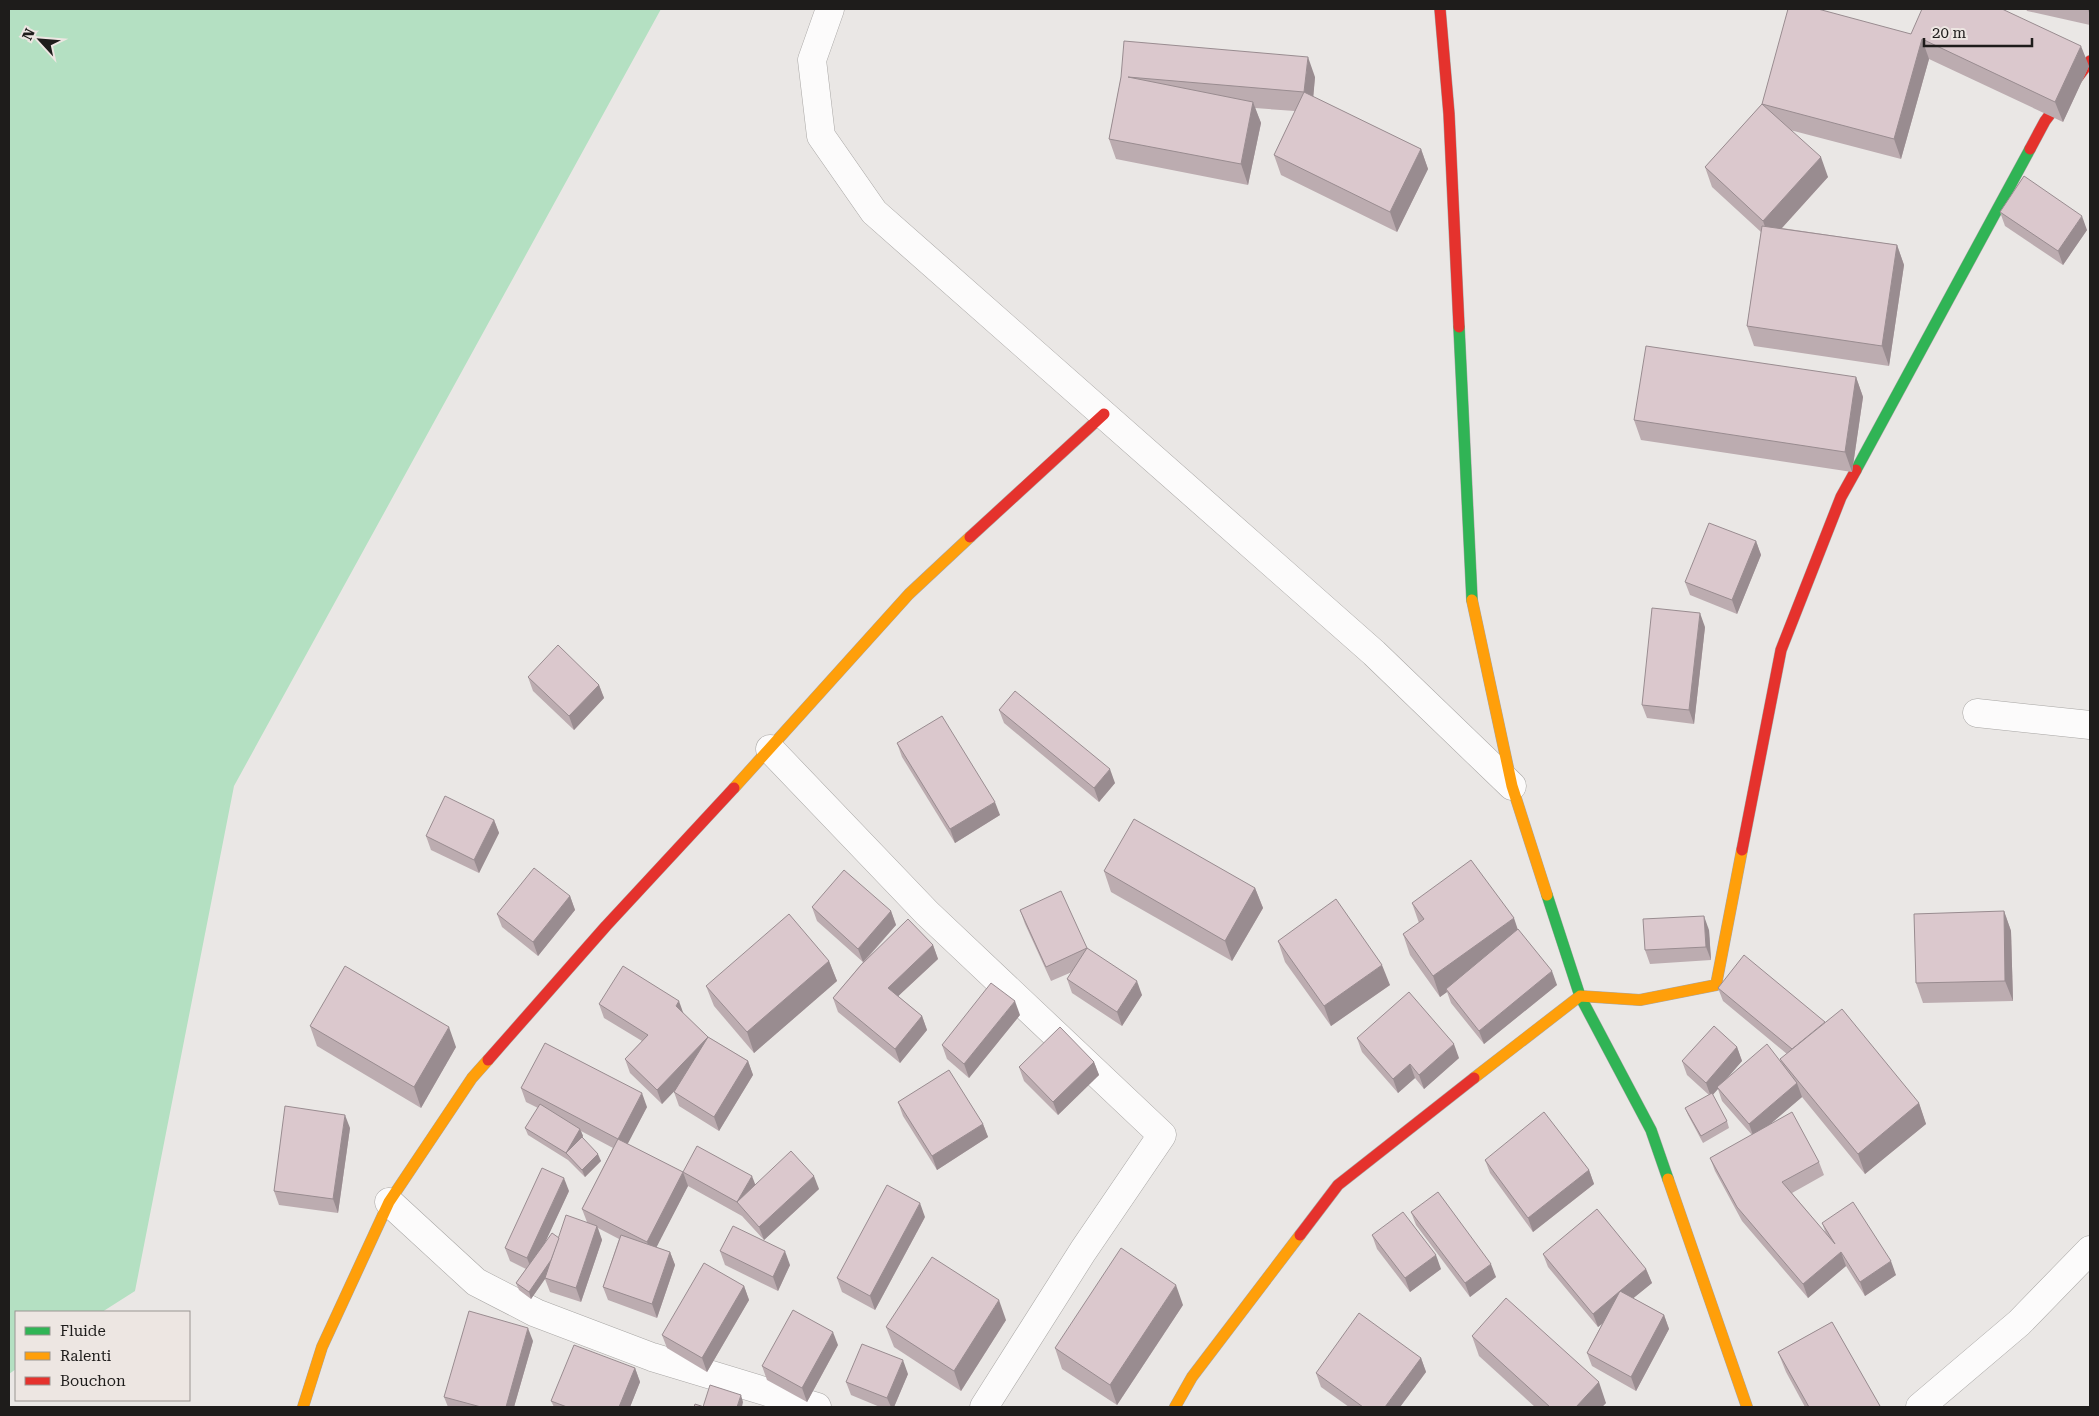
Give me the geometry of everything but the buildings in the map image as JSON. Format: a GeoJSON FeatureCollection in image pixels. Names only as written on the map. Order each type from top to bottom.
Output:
{"type":"FeatureCollection","features":[{"type":"Feature","properties":{"kind":"street"},"geometry":{"type":"LineString","coordinates":[[830,9],[812,60],[821,136],[874,212],[1374,653],[1512,786]]}},
{"type":"Feature","properties":{"kind":"street"},"geometry":{"type":"LineString","coordinates":[[1440,9],[1449,114],[1472,607],[1512,786],[1580,996],[1651,1130],[1747,1407]]}},
{"type":"Feature","properties":{"kind":"street"},"geometry":{"type":"LineString","coordinates":[[1175,1407],[1192,1377],[1338,1185],[1580,996],[1640,1000],[1716,985],[1781,650],[1841,497],[2045,121],[2090,61]]}},
{"type":"Feature","properties":{"kind":"street"},"geometry":{"type":"LineString","coordinates":[[303,1407],[322,1348],[389,1202],[472,1078],[606,926],[770,749],[909,594],[1104,414]]}},
{"type":"Feature","properties":{"kind":"street"},"geometry":{"type":"LineString","coordinates":[[1977,713],[2090,725]]}},
{"type":"Feature","properties":{"kind":"street"},"geometry":{"type":"LineString","coordinates":[[770,749],[927,913],[1162,1135],[1083,1251],[984,1407]]}},
{"type":"Feature","properties":{"kind":"street"},"geometry":{"type":"LineString","coordinates":[[389,1202],[476,1282],[536,1313],[652,1356],[817,1407]]}},
{"type":"Feature","properties":{"kind":"street"},"geometry":{"type":"LineString","coordinates":[[1920,1407],[2019,1323],[2090,1250]]}},
{"type":"Feature","properties":{"kind":"green space"},"geometry":{"type":"Polygon","coordinates":[[[9,9],[661,9],[234,786],[135,1291],[104,1311],[15,1311],[15,1370],[9,1374],[9,9]]]}},
{"type":"Feature","properties":{"kind":"traffic: fast"},"geometry":{"type":"LineString","coordinates":[[1856,470],[2030,149]]}},
{"type":"Feature","properties":{"kind":"traffic: fast"},"geometry":{"type":"LineString","coordinates":[[1459,327],[1472,600]]}},
{"type":"Feature","properties":{"kind":"traffic: fast"},"geometry":{"type":"LineString","coordinates":[[1547,895],[1580,996],[1651,1130],[1668,1179]]}},
{"type":"Feature","properties":{"kind":"traffic: slow"},"geometry":{"type":"LineString","coordinates":[[734,788],[909,594],[970,537]]}},
{"type":"Feature","properties":{"kind":"traffic: slow"},"geometry":{"type":"LineString","coordinates":[[1472,600],[1512,786],[1547,895]]}},
{"type":"Feature","properties":{"kind":"traffic: slow"},"geometry":{"type":"LineString","coordinates":[[1474,1078],[1580,996],[1640,1000],[1716,985],[1742,850]]}},
{"type":"Feature","properties":{"kind":"traffic: slow"},"geometry":{"type":"LineString","coordinates":[[303,1407],[322,1347],[389,1202],[472,1078],[488,1060]]}},
{"type":"Feature","properties":{"kind":"traffic: slow"},"geometry":{"type":"LineString","coordinates":[[1668,1179],[1747,1407]]}},
{"type":"Feature","properties":{"kind":"traffic: slow"},"geometry":{"type":"LineString","coordinates":[[1175,1407],[1192,1377],[1300,1235]]}},
{"type":"Feature","properties":{"kind":"traffic: jam"},"geometry":{"type":"LineString","coordinates":[[1440,9],[1449,114],[1459,327]]}},
{"type":"Feature","properties":{"kind":"traffic: jam"},"geometry":{"type":"LineString","coordinates":[[2030,149],[2045,121],[2090,61]]}},
{"type":"Feature","properties":{"kind":"traffic: jam"},"geometry":{"type":"LineString","coordinates":[[970,537],[1104,414]]}},
{"type":"Feature","properties":{"kind":"traffic: jam"},"geometry":{"type":"LineString","coordinates":[[1742,850],[1781,650],[1841,497],[1856,470]]}},
{"type":"Feature","properties":{"kind":"traffic: jam"},"geometry":{"type":"LineString","coordinates":[[488,1060],[606,926],[734,788]]}},
{"type":"Feature","properties":{"kind":"traffic: jam"},"geometry":{"type":"LineString","coordinates":[[1300,1235],[1338,1185],[1474,1078]]}}]}
